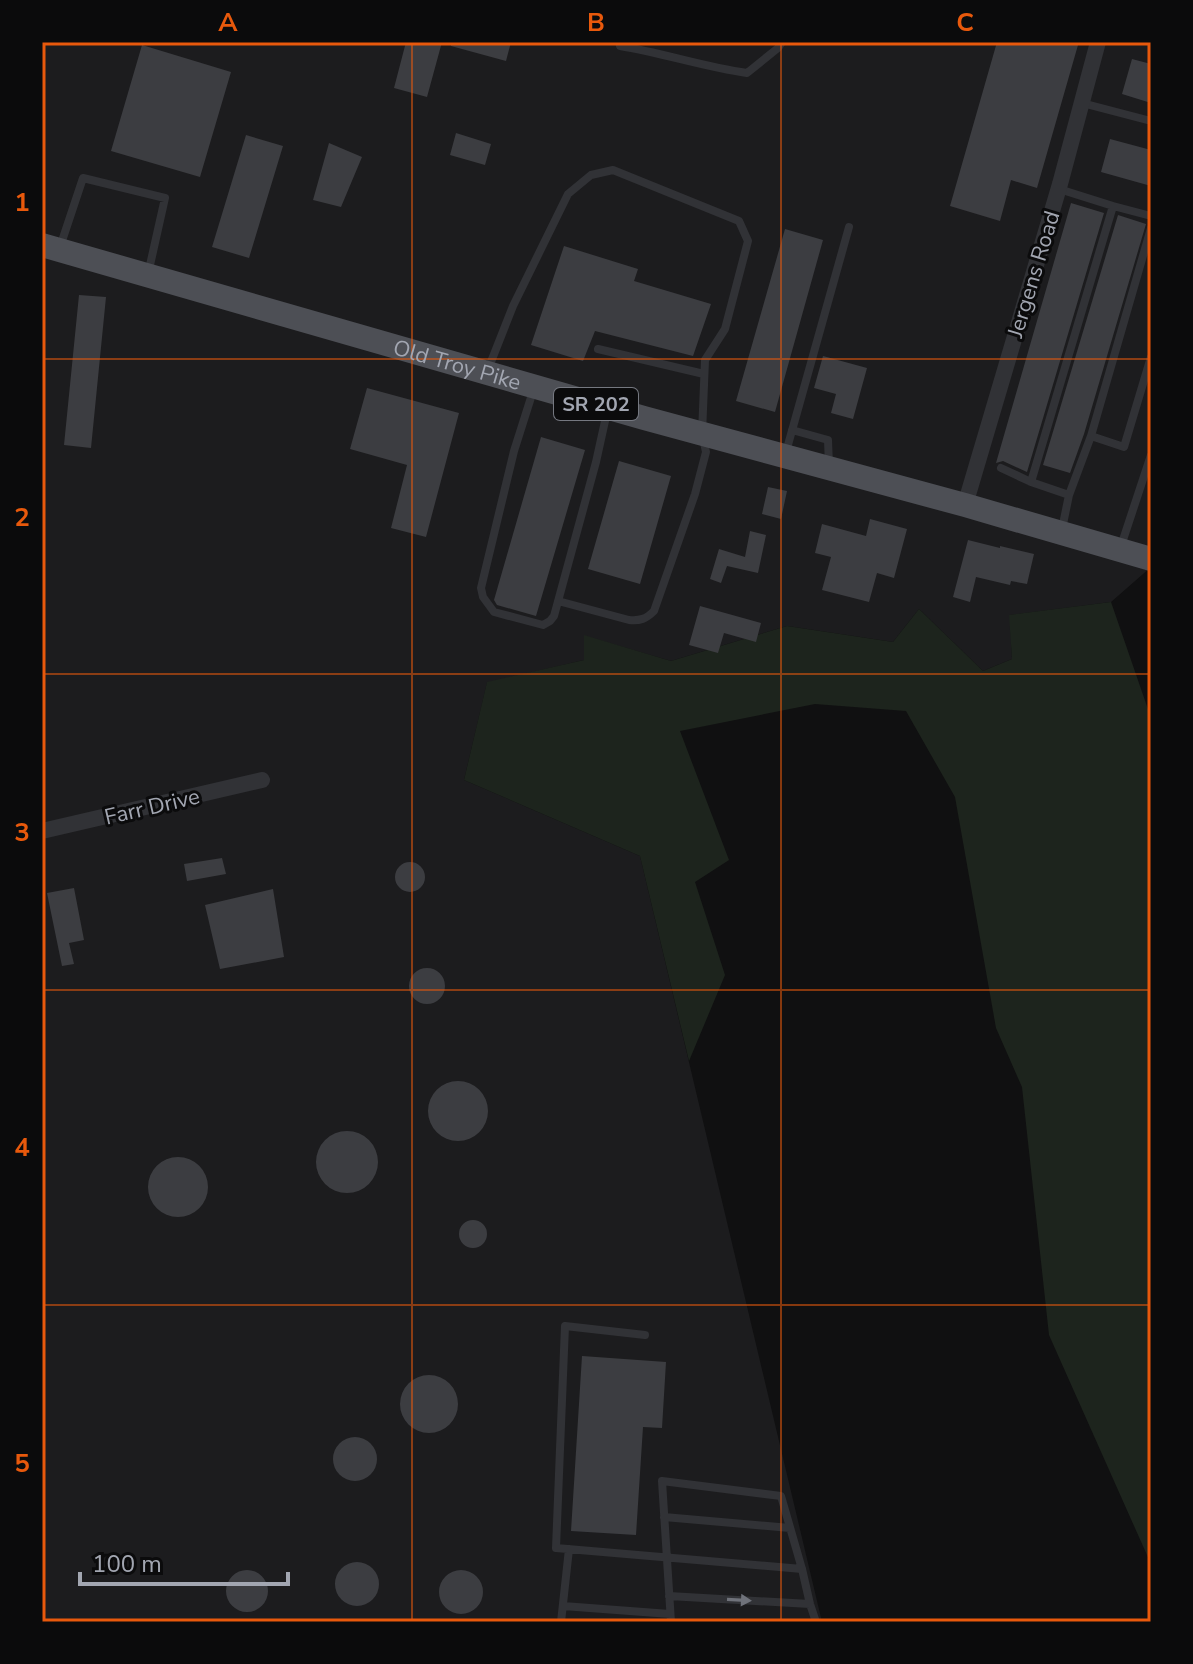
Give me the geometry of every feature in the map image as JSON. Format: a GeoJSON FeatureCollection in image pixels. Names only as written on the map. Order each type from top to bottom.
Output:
{"type":"FeatureCollection","features":[{"type":"Feature","properties":{"kind":"main road","name":"Old Troy Pike"},"geometry":{"type":"LineString","coordinates":[[51,247],[1151,559]]}},
{"type":"Feature","properties":{"kind":"street","name":"Jergens Road"},"geometry":{"type":"LineString","coordinates":[[965,505],[1059,189],[1098,42]]}},
{"type":"Feature","properties":{"kind":"street","name":"Farr Drive"},"geometry":{"type":"LineString","coordinates":[[42,831],[262,780]]}},
{"type":"Feature","properties":{"kind":"lane"},"geometry":{"type":"LineString","coordinates":[[619,42],[620,46],[747,73],[782,42]]}},
{"type":"Feature","properties":{"kind":"lane"},"geometry":{"type":"LineString","coordinates":[[1082,103],[1151,121]]}},
{"type":"Feature","properties":{"kind":"lane"},"geometry":{"type":"LineString","coordinates":[[487,373],[513,306],[568,194],[591,175],[613,170],[739,221],[748,241],[725,329],[705,360],[702,434],[706,452],[695,494],[654,611],[639,620],[629,620],[558,601]]}},
{"type":"Feature","properties":{"kind":"lane"},"geometry":{"type":"LineString","coordinates":[[51,247],[83,178],[165,198],[147,275]]}},
{"type":"Feature","properties":{"kind":"lane"},"geometry":{"type":"LineString","coordinates":[[1059,189],[1151,216]]}},
{"type":"Feature","properties":{"kind":"lane"},"geometry":{"type":"LineString","coordinates":[[1031,482],[1113,206]]}},
{"type":"Feature","properties":{"kind":"lane"},"geometry":{"type":"LineString","coordinates":[[784,456],[849,227]]}},
{"type":"Feature","properties":{"kind":"lane"},"geometry":{"type":"LineString","coordinates":[[1061,533],[1069,495],[1091,436],[1151,228]]}},
{"type":"Feature","properties":{"kind":"lane"},"geometry":{"type":"LineString","coordinates":[[598,349],[704,374]]}},
{"type":"Feature","properties":{"kind":"lane"},"geometry":{"type":"LineString","coordinates":[[1091,436],[1124,447],[1151,357]]}},
{"type":"Feature","properties":{"kind":"lane"},"geometry":{"type":"LineString","coordinates":[[534,386],[514,451],[481,588],[483,597],[494,612],[543,625],[554,616],[608,407]]}},
{"type":"Feature","properties":{"kind":"lane"},"geometry":{"type":"LineString","coordinates":[[792,430],[828,440],[829,468]]}},
{"type":"Feature","properties":{"kind":"lane"},"geometry":{"type":"LineString","coordinates":[[1120,550],[1151,455]]}},
{"type":"Feature","properties":{"kind":"lane"},"geometry":{"type":"LineString","coordinates":[[1001,468],[1069,495]]}},
{"type":"Feature","properties":{"kind":"lane"},"geometry":{"type":"LineString","coordinates":[[645,1335],[565,1326],[556,1548],[802,1569]]}},
{"type":"Feature","properties":{"kind":"lane"},"geometry":{"type":"LineString","coordinates":[[563,1606],[670,1618],[662,1481],[781,1496],[816,1622]]}},
{"type":"Feature","properties":{"kind":"lane"},"geometry":{"type":"LineString","coordinates":[[664,1517],[790,1528]]}},
{"type":"Feature","properties":{"kind":"lane"},"geometry":{"type":"LineString","coordinates":[[561,1622],[569,1549]]}},
{"type":"Feature","properties":{"kind":"lane"},"geometry":{"type":"LineString","coordinates":[[669,1596],[810,1604]]}},
{"type":"Feature","properties":{"kind":"shaded area"},"geometry":{"type":"Polygon","coordinates":[[[42,42],[1151,42],[1151,567],[1111,602],[1010,615],[1012,659],[983,671],[919,609],[893,642],[787,626],[671,661],[585,636],[584,660],[487,683],[464,780],[640,856],[822,1622],[42,1622],[42,42]]]}},
{"type":"Feature","properties":{"kind":"shaded area"},"geometry":{"type":"Polygon","coordinates":[[[1111,602],[1151,718],[1151,1564],[1049,1335],[1022,1087],[996,1028],[955,797],[906,711],[815,704],[680,731],[729,860],[695,882],[725,975],[689,1061],[640,856],[464,780],[487,682],[584,660],[584,635],[671,661],[787,626],[893,642],[919,609],[983,671],[1012,659],[1009,615],[1111,602]]]}},
{"type":"Feature","properties":{"kind":"building"},"geometry":{"type":"Polygon","coordinates":[[[406,42],[442,42],[427,97],[394,88],[406,42]]]}},
{"type":"Feature","properties":{"kind":"building"},"geometry":{"type":"Polygon","coordinates":[[[451,42],[511,42],[506,61],[451,46],[451,42]]]}},
{"type":"Feature","properties":{"kind":"building"},"geometry":{"type":"Polygon","coordinates":[[[997,42],[1067,42],[1078,45],[1037,188],[1011,180],[1000,221],[950,206],[997,42]]]}},
{"type":"Feature","properties":{"kind":"building"},"geometry":{"type":"Polygon","coordinates":[[[142,45],[231,72],[200,177],[111,151],[142,45]]]}},
{"type":"Feature","properties":{"kind":"building"},"geometry":{"type":"Polygon","coordinates":[[[1132,59],[1151,64],[1151,103],[1122,94],[1132,59]]]}},
{"type":"Feature","properties":{"kind":"building"},"geometry":{"type":"Polygon","coordinates":[[[456,133],[491,144],[485,165],[450,155],[456,133]]]}},
{"type":"Feature","properties":{"kind":"building"},"geometry":{"type":"Polygon","coordinates":[[[246,135],[283,146],[249,258],[212,247],[246,135]]]}},
{"type":"Feature","properties":{"kind":"building"},"geometry":{"type":"Polygon","coordinates":[[[1110,139],[1151,150],[1151,186],[1101,172],[1110,139]]]}},
{"type":"Feature","properties":{"kind":"building"},"geometry":{"type":"Polygon","coordinates":[[[329,143],[362,157],[341,207],[313,200],[329,143]]]}},
{"type":"Feature","properties":{"kind":"building"},"geometry":{"type":"Polygon","coordinates":[[[1071,203],[1104,213],[1027,472],[1003,461],[996,463],[1071,203]]]}},
{"type":"Feature","properties":{"kind":"building"},"geometry":{"type":"Polygon","coordinates":[[[1118,215],[1146,224],[1070,473],[1043,465],[1118,215]]]}},
{"type":"Feature","properties":{"kind":"building"},"geometry":{"type":"Polygon","coordinates":[[[785,229],[823,240],[775,412],[736,401],[785,229]]]}},
{"type":"Feature","properties":{"kind":"building"},"geometry":{"type":"Polygon","coordinates":[[[564,246],[638,269],[634,281],[711,304],[693,356],[595,331],[583,361],[531,345],[564,246]]]}},
{"type":"Feature","properties":{"kind":"building"},"geometry":{"type":"Polygon","coordinates":[[[79,295],[106,297],[91,448],[64,445],[79,295]]]}},
{"type":"Feature","properties":{"kind":"building"},"geometry":{"type":"Polygon","coordinates":[[[823,356],[867,368],[853,419],[831,413],[836,394],[814,388],[823,356]]]}},
{"type":"Feature","properties":{"kind":"building"},"geometry":{"type":"Polygon","coordinates":[[[367,388],[459,413],[426,537],[391,528],[407,465],[350,449],[367,388]]]}},
{"type":"Feature","properties":{"kind":"building"},"geometry":{"type":"Polygon","coordinates":[[[541,437],[585,450],[536,616],[497,605],[494,600],[541,437]]]}},
{"type":"Feature","properties":{"kind":"building"},"geometry":{"type":"Polygon","coordinates":[[[619,461],[671,476],[640,584],[588,569],[619,461]]]}},
{"type":"Feature","properties":{"kind":"building"},"geometry":{"type":"Polygon","coordinates":[[[768,487],[787,491],[781,519],[762,514],[768,487]]]}},
{"type":"Feature","properties":{"kind":"building"},"geometry":{"type":"Polygon","coordinates":[[[870,519],[907,529],[894,578],[877,573],[869,602],[822,590],[831,557],[815,553],[822,524],[866,536],[870,519]]]}},
{"type":"Feature","properties":{"kind":"building"},"geometry":{"type":"Polygon","coordinates":[[[750,531],[766,535],[758,573],[727,566],[721,583],[710,579],[719,549],[745,557],[750,531]]]}},
{"type":"Feature","properties":{"kind":"building"},"geometry":{"type":"Polygon","coordinates":[[[968,540],[1034,554],[1027,584],[1011,581],[1010,585],[976,577],[970,602],[953,597],[968,540]]]}},
{"type":"Feature","properties":{"kind":"building"},"geometry":{"type":"Polygon","coordinates":[[[700,606],[761,623],[756,642],[724,633],[718,653],[689,645],[700,606]]]}},
{"type":"Feature","properties":{"kind":"building"},"geometry":{"type":"Polygon","coordinates":[[[222,858],[226,874],[187,881],[184,864],[222,858]]]}},
{"type":"Feature","properties":{"kind":"building"},"geometry":{"type":"Polygon","coordinates":[[[410,862],[416,863],[424,871],[424,883],[416,891],[410,892],[404,891],[396,883],[395,877],[396,871],[404,863],[410,862]]]}},
{"type":"Feature","properties":{"kind":"building"},"geometry":{"type":"Polygon","coordinates":[[[74,888],[84,940],[69,943],[74,964],[62,966],[47,893],[74,888]]]}},
{"type":"Feature","properties":{"kind":"building"},"geometry":{"type":"Polygon","coordinates":[[[273,889],[284,957],[220,969],[205,905],[273,889]]]}},
{"type":"Feature","properties":{"kind":"building"},"geometry":{"type":"Polygon","coordinates":[[[427,968],[440,973],[445,986],[440,999],[427,1004],[414,999],[409,986],[414,973],[427,968]]]}},
{"type":"Feature","properties":{"kind":"building"},"geometry":{"type":"Polygon","coordinates":[[[458,1081],[469,1083],[479,1090],[486,1100],[486,1122],[479,1132],[469,1139],[458,1141],[447,1139],[437,1132],[430,1122],[428,1111],[430,1100],[437,1090],[447,1083],[458,1081]]]}},
{"type":"Feature","properties":{"kind":"building"},"geometry":{"type":"Polygon","coordinates":[[[347,1131],[369,1140],[378,1162],[369,1184],[347,1193],[325,1184],[316,1162],[325,1140],[347,1131]]]}},
{"type":"Feature","properties":{"kind":"building"},"geometry":{"type":"Polygon","coordinates":[[[178,1157],[190,1159],[199,1166],[206,1175],[206,1199],[199,1208],[190,1215],[178,1217],[166,1215],[157,1208],[150,1199],[148,1187],[150,1175],[157,1166],[166,1159],[178,1157]]]}},
{"type":"Feature","properties":{"kind":"building"},"geometry":{"type":"Polygon","coordinates":[[[473,1220],[483,1224],[487,1234],[483,1244],[473,1248],[463,1244],[459,1234],[463,1224],[473,1220]]]}},
{"type":"Feature","properties":{"kind":"building"},"geometry":{"type":"Polygon","coordinates":[[[582,1356],[666,1362],[662,1428],[643,1427],[636,1535],[571,1531],[582,1356]]]}},
{"type":"Feature","properties":{"kind":"building"},"geometry":{"type":"Polygon","coordinates":[[[429,1375],[440,1377],[449,1384],[456,1393],[456,1415],[449,1424],[440,1431],[429,1433],[418,1431],[409,1424],[402,1415],[400,1404],[402,1393],[409,1384],[418,1377],[429,1375]]]}},
{"type":"Feature","properties":{"kind":"building"},"geometry":{"type":"Polygon","coordinates":[[[355,1437],[370,1444],[377,1459],[370,1474],[355,1481],[340,1474],[333,1459],[340,1444],[355,1437]]]}},
{"type":"Feature","properties":{"kind":"building"},"geometry":{"type":"Polygon","coordinates":[[[357,1562],[372,1569],[379,1584],[372,1599],[357,1606],[342,1599],[335,1584],[342,1569],[357,1562]]]}},
{"type":"Feature","properties":{"kind":"building"},"geometry":{"type":"Polygon","coordinates":[[[247,1570],[262,1576],[268,1591],[262,1606],[247,1612],[232,1606],[226,1591],[232,1576],[247,1570]]]}},
{"type":"Feature","properties":{"kind":"building"},"geometry":{"type":"Polygon","coordinates":[[[461,1570],[477,1576],[483,1592],[477,1608],[461,1614],[445,1608],[439,1592],[445,1576],[461,1570]]]}}]}
